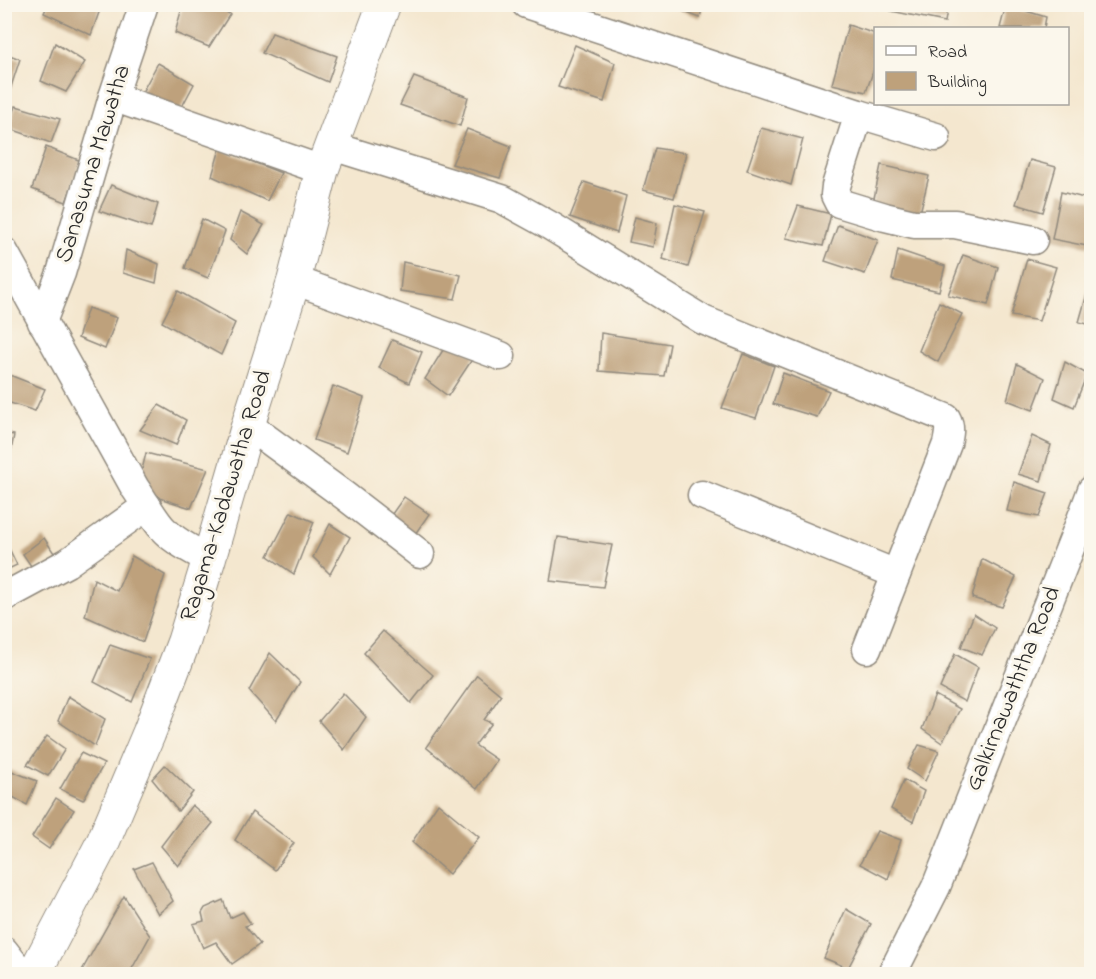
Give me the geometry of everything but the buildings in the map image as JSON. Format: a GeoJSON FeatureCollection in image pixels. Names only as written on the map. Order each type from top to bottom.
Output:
{"type":"FeatureCollection","features":[{"type":"Feature","properties":{"kind":"main road","name":"Ragama-Kadawatha Road"},"geometry":{"type":"LineString","coordinates":[[34,975],[103,842],[149,733],[184,641],[294,280],[327,158],[384,4]]}},
{"type":"Feature","properties":{"kind":"street","name":"Sanasuma Mawatha"},"geometry":{"type":"LineString","coordinates":[[42,322],[61,273],[113,97],[144,4]]}},
{"type":"Feature","properties":{"kind":"street"},"geometry":{"type":"LineString","coordinates":[[526,4],[859,114],[936,137]]}},
{"type":"Feature","properties":{"kind":"street"},"geometry":{"type":"LineString","coordinates":[[113,97],[327,158],[448,181],[502,199],[549,225],[703,320],[946,418],[950,424],[947,444],[867,649]]}},
{"type":"Feature","properties":{"kind":"street"},"geometry":{"type":"LineString","coordinates":[[859,114],[836,186],[835,195],[839,203],[914,224],[954,224],[1033,240]]}},
{"type":"Feature","properties":{"kind":"street"},"geometry":{"type":"LineString","coordinates":[[4,252],[147,506],[164,531],[209,559]]}},
{"type":"Feature","properties":{"kind":"street"},"geometry":{"type":"LineString","coordinates":[[294,280],[501,356]]}},
{"type":"Feature","properties":{"kind":"street"},"geometry":{"type":"LineString","coordinates":[[248,425],[420,554]]}},
{"type":"Feature","properties":{"kind":"street","name":"Galkirnawaththa Road"},"geometry":{"type":"LineString","coordinates":[[892,975],[936,888],[1092,490]]}},
{"type":"Feature","properties":{"kind":"street"},"geometry":{"type":"LineString","coordinates":[[702,495],[896,574]]}},
{"type":"Feature","properties":{"kind":"street"},"geometry":{"type":"LineString","coordinates":[[4,597],[67,563],[147,506]]}},
{"type":"Feature","properties":{"kind":"street","name":"Galkirnawaththa Road"},"geometry":{"type":"LineString","coordinates":[[914,975],[936,888]]}},
{"type":"Feature","properties":{"kind":"street"},"geometry":{"type":"LineString","coordinates":[[4,951],[22,975]]}}]}
